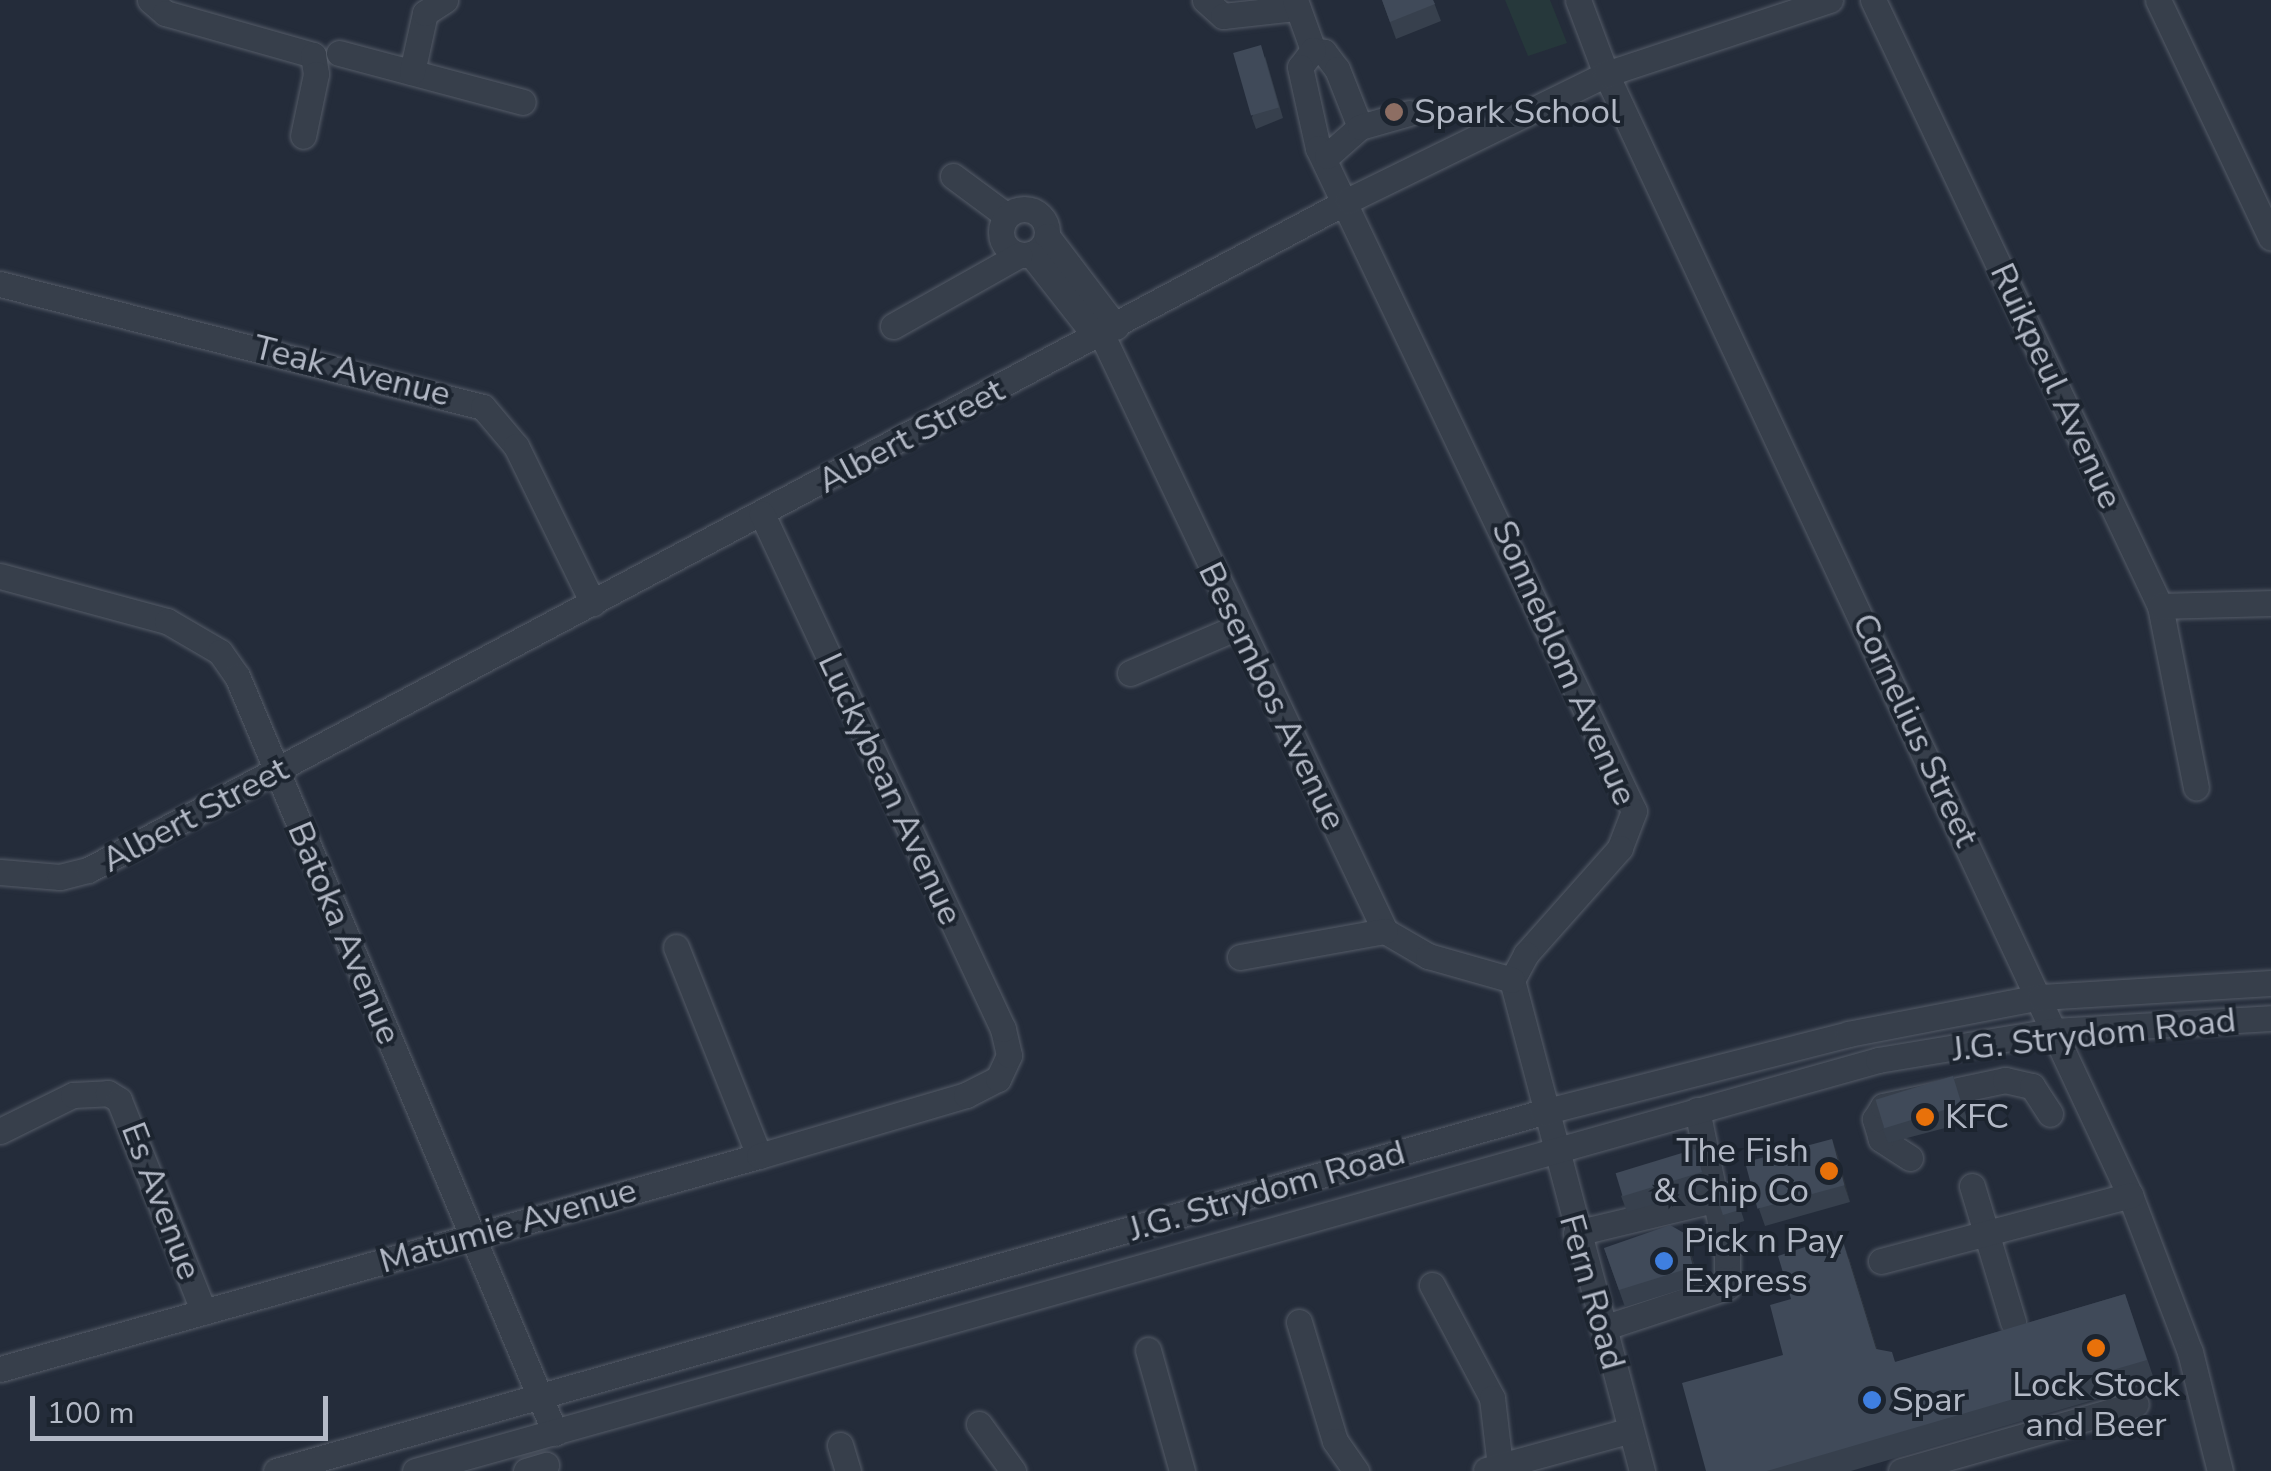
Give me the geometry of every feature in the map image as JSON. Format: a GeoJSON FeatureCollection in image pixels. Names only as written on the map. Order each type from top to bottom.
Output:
{"type":"FeatureCollection","features":[{"type":"Feature","properties":{"kind":"street"},"geometry":{"type":"LineString","coordinates":[[150,0],[165,13],[313,55],[316,74],[303,136]]}},
{"type":"Feature","properties":{"kind":"street"},"geometry":{"type":"LineString","coordinates":[[412,72],[425,13],[445,0]]}},
{"type":"Feature","properties":{"kind":"street"},"geometry":{"type":"LineString","coordinates":[[1205,0],[1223,16],[1295,4],[1312,50],[1324,52],[1337,70],[1360,127]]}},
{"type":"Feature","properties":{"kind":"street","name":"Cornelius Street"},"geometry":{"type":"LineString","coordinates":[[1578,0],[1606,74],[2041,997],[2130,1195],[2190,1352],[2220,1471]]}},
{"type":"Feature","properties":{"kind":"street","name":"Albert Street"},"geometry":{"type":"LineString","coordinates":[[0,872],[50,878],[88,870],[1105,333],[1348,200],[1606,74],[1830,0]]}},
{"type":"Feature","properties":{"kind":"street","name":"Ruikpeul Avenue"},"geometry":{"type":"LineString","coordinates":[[1873,0],[2160,606],[2196,787]]}},
{"type":"Feature","properties":{"kind":"street"},"geometry":{"type":"LineString","coordinates":[[2158,0],[2271,238]]}},
{"type":"Feature","properties":{"kind":"street","name":"Sonneblom Avenue"},"geometry":{"type":"LineString","coordinates":[[1312,50],[1300,67],[1312,128],[1634,812],[1620,848],[1526,954],[1512,980]]}},
{"type":"Feature","properties":{"kind":"street"},"geometry":{"type":"LineString","coordinates":[[340,53],[523,102]]}},
{"type":"Feature","properties":{"kind":"street"},"geometry":{"type":"LineString","coordinates":[[1326,156],[1360,127],[1408,113]]}},
{"type":"Feature","properties":{"kind":"street"},"geometry":{"type":"LineString","coordinates":[[953,176],[1007,216]]}},
{"type":"Feature","properties":{"kind":"street"},"geometry":{"type":"LineString","coordinates":[[1017,210],[1039,215],[1033,248],[1002,240],[1007,216],[1017,210]]}},
{"type":"Feature","properties":{"kind":"street"},"geometry":{"type":"LineString","coordinates":[[893,326],[1033,248]]}},
{"type":"Feature","properties":{"kind":"street","name":"Besembos Avenue"},"geometry":{"type":"LineString","coordinates":[[1033,248],[1105,333],[1238,627],[1385,931]]}},
{"type":"Feature","properties":{"kind":"street","name":"Teak Avenue"},"geometry":{"type":"LineString","coordinates":[[0,284],[483,407],[516,446],[593,603]]}},
{"type":"Feature","properties":{"kind":"street","name":"Luckybean Avenue"},"geometry":{"type":"LineString","coordinates":[[762,514],[1003,1028],[1006,1066]]}},
{"type":"Feature","properties":{"kind":"street","name":"Batoka Avenue"},"geometry":{"type":"LineString","coordinates":[[0,576],[197,634],[237,676],[555,1433]]}},
{"type":"Feature","properties":{"kind":"street"},"geometry":{"type":"LineString","coordinates":[[2160,606],[2271,602]]}},
{"type":"Feature","properties":{"kind":"street"},"geometry":{"type":"LineString","coordinates":[[1130,673],[1238,627]]}},
{"type":"Feature","properties":{"kind":"street"},"geometry":{"type":"LineString","coordinates":[[1240,957],[1385,931],[1428,956],[1512,980],[1544,1112]]}},
{"type":"Feature","properties":{"kind":"street"},"geometry":{"type":"LineString","coordinates":[[676,948],[760,1156]]}},
{"type":"Feature","properties":{"kind":"street","name":"J.G. Strydom Road"},"geometry":{"type":"LineString","coordinates":[[276,1471],[1544,1112],[1848,1034],[2041,997],[2271,984]]}},
{"type":"Feature","properties":{"kind":"street","name":"J.G. Strydom Road"},"geometry":{"type":"LineString","coordinates":[[415,1471],[1878,1060],[2054,1031],[2271,1018]]}},
{"type":"Feature","properties":{"kind":"street","name":"Matumie Avenue"},"geometry":{"type":"LineString","coordinates":[[0,1369],[760,1156],[979,1090],[1006,1066]]}},
{"type":"Feature","properties":{"kind":"street"},"geometry":{"type":"LineString","coordinates":[[1910,1158],[1882,1139],[1876,1119],[1883,1106],[2006,1080],[2032,1086],[2050,1114]]}},
{"type":"Feature","properties":{"kind":"street","name":"Es Avenue"},"geometry":{"type":"LineString","coordinates":[[0,1130],[73,1095],[92,1091],[119,1100],[204,1312]]}},
{"type":"Feature","properties":{"kind":"street"},"geometry":{"type":"LineString","coordinates":[[1602,1328],[1724,1291],[1727,1256],[1697,1110]]}},
{"type":"Feature","properties":{"kind":"street","name":"Fern Road"},"geometry":{"type":"LineString","coordinates":[[1544,1112],[1642,1471]]}},
{"type":"Feature","properties":{"kind":"street"},"geometry":{"type":"LineString","coordinates":[[1972,1186],[2013,1322]]}},
{"type":"Feature","properties":{"kind":"street"},"geometry":{"type":"LineString","coordinates":[[1881,1261],[2130,1195]]}},
{"type":"Feature","properties":{"kind":"street"},"geometry":{"type":"LineString","coordinates":[[1576,1233],[1713,1200]]}},
{"type":"Feature","properties":{"kind":"street"},"geometry":{"type":"LineString","coordinates":[[1432,1285],[1492,1398],[1492,1469],[1631,1430]]}},
{"type":"Feature","properties":{"kind":"street"},"geometry":{"type":"LineString","coordinates":[[1299,1322],[1335,1441],[1356,1471]]}},
{"type":"Feature","properties":{"kind":"street"},"geometry":{"type":"LineString","coordinates":[[1148,1350],[1182,1471]]}},
{"type":"Feature","properties":{"kind":"street"},"geometry":{"type":"LineString","coordinates":[[1901,1471],[2136,1404]]}},
{"type":"Feature","properties":{"kind":"street"},"geometry":{"type":"LineString","coordinates":[[979,1424],[1013,1471]]}},
{"type":"Feature","properties":{"kind":"street"},"geometry":{"type":"LineString","coordinates":[[840,1445],[848,1471]]}},
{"type":"Feature","properties":{"kind":"shaded area"},"geometry":{"type":"Polygon","coordinates":[[[1505,0],[1550,0],[1567,43],[1528,56],[1505,0]]]}},
{"type":"Feature","properties":{"kind":"building"},"geometry":{"type":"Polygon","coordinates":[[[1382,0],[1433,0],[1435,4],[1390,22],[1382,0]]]}},
{"type":"Feature","properties":{"kind":"building"},"geometry":{"type":"Polygon","coordinates":[[[1261,45],[1279,107],[1251,115],[1233,53],[1261,45]]]}},
{"type":"Feature","properties":{"kind":"building"},"geometry":{"type":"Polygon","coordinates":[[[1953,1076],[1962,1105],[1884,1128],[1876,1100],[1953,1076]]]}},
{"type":"Feature","properties":{"kind":"building"},"geometry":{"type":"Polygon","coordinates":[[[1832,1139],[1844,1185],[1757,1209],[1745,1162],[1832,1139]]]}},
{"type":"Feature","properties":{"kind":"building"},"geometry":{"type":"Polygon","coordinates":[[[1695,1149],[1702,1172],[1623,1196],[1616,1173],[1695,1149]]]}},
{"type":"Feature","properties":{"kind":"building"},"geometry":{"type":"Polygon","coordinates":[[[1731,1180],[1740,1210],[1723,1215],[1714,1185],[1731,1180]]]}},
{"type":"Feature","properties":{"kind":"building"},"geometry":{"type":"Polygon","coordinates":[[[1670,1225],[1684,1233],[1693,1267],[1619,1290],[1604,1248],[1670,1225]]]}},
{"type":"Feature","properties":{"kind":"building"},"geometry":{"type":"Polygon","coordinates":[[[1841,1235],[1876,1349],[1892,1352],[1895,1362],[2125,1294],[2147,1360],[1767,1471],[1706,1471],[1682,1383],[1783,1355],[1770,1305],[1791,1299],[1778,1256],[1841,1235]]]}},
{"type":"Feature","properties":{"kind":"place","name":"Spark School"},"geometry":{"type":"Point","coordinates":[1394,112]}},
{"type":"Feature","properties":{"kind":"place","name":"KFC"},"geometry":{"type":"Point","coordinates":[1925,1117]}},
{"type":"Feature","properties":{"kind":"place","name":"The Fish & Chip Co"},"geometry":{"type":"Point","coordinates":[1829,1171]}},
{"type":"Feature","properties":{"kind":"place","name":"Pick n Pay Express"},"geometry":{"type":"Point","coordinates":[1664,1261]}},
{"type":"Feature","properties":{"kind":"place","name":"Lock Stock and Beer"},"geometry":{"type":"Point","coordinates":[2096,1348]}},
{"type":"Feature","properties":{"kind":"place","name":"Spar"},"geometry":{"type":"Point","coordinates":[1872,1400]}}]}
